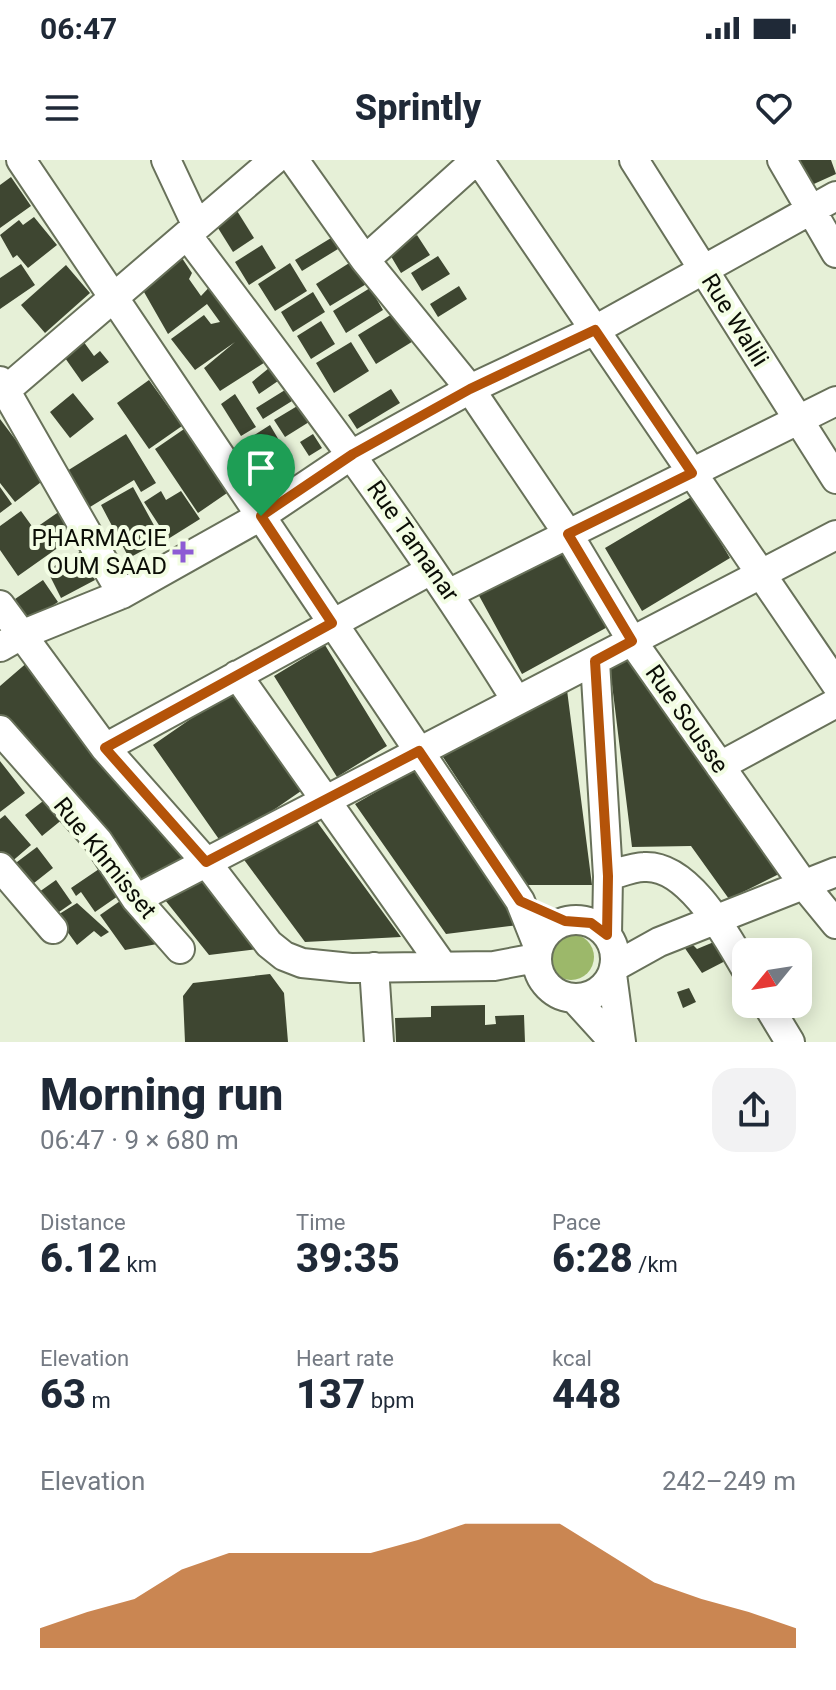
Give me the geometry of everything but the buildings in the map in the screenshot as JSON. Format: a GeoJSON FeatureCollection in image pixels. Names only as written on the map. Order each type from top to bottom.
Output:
{"type":"FeatureCollection","features":[{"type":"Feature","properties":{"kind":"street"},"geometry":{"type":"LineString","coordinates":[[21,160],[520,901],[539,962],[562,996],[574,998],[597,992],[612,956]]}},
{"type":"Feature","properties":{"kind":"street","name":"Rue Tamanar"},"geometry":{"type":"LineString","coordinates":[[166,160],[192,230],[450,593],[516,700]]}},
{"type":"Feature","properties":{"kind":"street"},"geometry":{"type":"LineString","coordinates":[[122,594],[2,389],[114,298],[274,160]]}},
{"type":"Feature","properties":{"kind":"street","name":"Rue Sousse"},"geometry":{"type":"LineString","coordinates":[[294,160],[365,260],[470,389],[568,534],[632,641],[804,885],[836,924]]}},
{"type":"Feature","properties":{"kind":"street"},"geometry":{"type":"LineString","coordinates":[[365,260],[478,160],[836,684]]}},
{"type":"Feature","properties":{"kind":"street","name":"Rue Walili"},"geometry":{"type":"LineString","coordinates":[[634,160],[836,479]]}},
{"type":"Feature","properties":{"kind":"street"},"geometry":{"type":"LineString","coordinates":[[782,160],[836,253]]}},
{"type":"Feature","properties":{"kind":"street"},"geometry":{"type":"LineString","coordinates":[[10,641],[122,594],[261,516],[353,454],[470,389],[595,330],[836,196]]}},
{"type":"Feature","properties":{"kind":"street"},"geometry":{"type":"LineString","coordinates":[[450,593],[836,401]]}},
{"type":"Feature","properties":{"kind":"street"},"geometry":{"type":"LineString","coordinates":[[136,899],[836,535]]}},
{"type":"Feature","properties":{"kind":"street"},"geometry":{"type":"LineString","coordinates":[[105,748],[431,570]]}},
{"type":"Feature","properties":{"kind":"street"},"geometry":{"type":"LineString","coordinates":[[0,605],[10,641],[206,862],[269,944],[284,956],[312,964],[363,967],[494,966],[539,962]]}},
{"type":"Feature","properties":{"kind":"street"},"geometry":{"type":"LineString","coordinates":[[595,661],[612,956],[621,1042]]}},
{"type":"Feature","properties":{"kind":"street"},"geometry":{"type":"LineString","coordinates":[[237,675],[442,965]]}},
{"type":"Feature","properties":{"kind":"street"},"geometry":{"type":"LineString","coordinates":[[720,766],[836,703]]}},
{"type":"Feature","properties":{"kind":"street","name":"Rue Khmisset"},"geometry":{"type":"LineString","coordinates":[[0,730],[98,841],[136,899],[180,949]]}},
{"type":"Feature","properties":{"kind":"street"},"geometry":{"type":"LineString","coordinates":[[539,962],[544,935],[573,921],[608,886],[646,866],[688,886],[732,946]]}},
{"type":"Feature","properties":{"kind":"street"},"geometry":{"type":"LineString","coordinates":[[0,867],[53,929]]}},
{"type":"Feature","properties":{"kind":"street"},"geometry":{"type":"LineString","coordinates":[[612,956],[717,922],[836,872]]}},
{"type":"Feature","properties":{"kind":"street"},"geometry":{"type":"LineString","coordinates":[[520,901],[573,921],[612,956]]}},
{"type":"Feature","properties":{"kind":"street"},"geometry":{"type":"LineString","coordinates":[[363,967],[379,1042]]}},
{"type":"Feature","properties":{"kind":"street"},"geometry":{"type":"LineString","coordinates":[[574,998],[614,1042]]}},
{"type":"Feature","properties":{"kind":"street"},"geometry":{"type":"LineString","coordinates":[[775,1018],[790,1042]]}},
{"type":"Feature","properties":{"kind":"shaded area"},"geometry":{"type":"Polygon","coordinates":[[[571,934],[588,940],[594,957],[588,974],[571,980],[554,974],[548,957],[554,940],[571,934]]]}},
{"type":"Feature","properties":{"kind":"place","name":"PHARMACIE OUM SAAD"},"geometry":{"type":"Point","coordinates":[183,552]}},
{"type":"Feature","properties":{"kind":"route"},"geometry":{"type":"LineString","coordinates":[[595,330],[692,473],[568,534],[632,641],[595,661],[608,876],[607,935],[591,923],[565,921],[520,901],[419,751],[206,862],[105,748],[332,623],[261,516],[353,454],[470,389],[595,330]]}}]}
